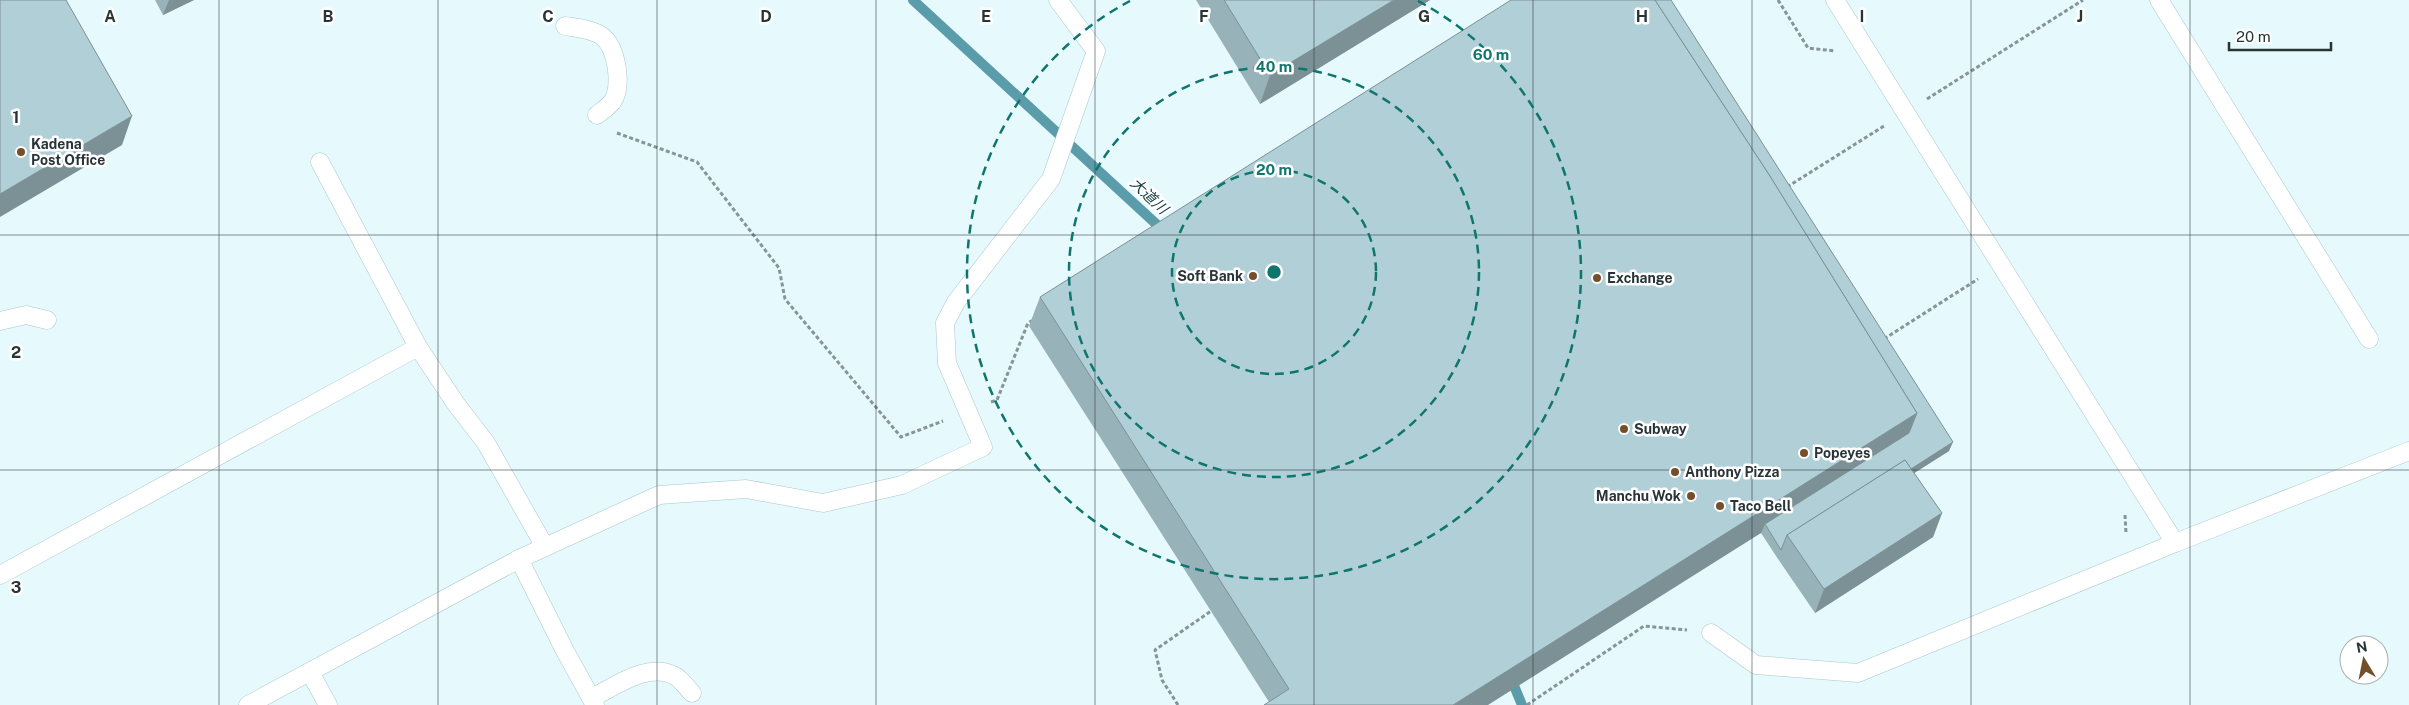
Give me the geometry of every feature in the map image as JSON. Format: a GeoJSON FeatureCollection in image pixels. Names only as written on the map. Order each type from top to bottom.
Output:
{"type":"FeatureCollection","features":[{"type":"Feature","properties":{"kind":"lane"},"geometry":{"type":"LineString","coordinates":[[248,705],[519,560],[659,495],[746,490],[823,503],[902,485],[983,447],[947,363],[945,323],[956,302],[1051,179],[1096,52],[1058,0]]}},
{"type":"Feature","properties":{"kind":"lane"},"geometry":{"type":"LineString","coordinates":[[1835,0],[2175,543]]}},
{"type":"Feature","properties":{"kind":"lane"},"geometry":{"type":"LineString","coordinates":[[2159,0],[2369,339]]}},
{"type":"Feature","properties":{"kind":"lane"},"geometry":{"type":"LineString","coordinates":[[565,26],[586,30],[602,36],[613,51],[618,78],[613,101],[597,115]]}},
{"type":"Feature","properties":{"kind":"lane"},"geometry":{"type":"LineString","coordinates":[[320,162],[418,347],[456,404],[486,443],[545,548]]}},
{"type":"Feature","properties":{"kind":"lane"},"geometry":{"type":"LineString","coordinates":[[0,321],[26,315],[47,320]]}},
{"type":"Feature","properties":{"kind":"lane"},"geometry":{"type":"LineString","coordinates":[[0,575],[418,347]]}},
{"type":"Feature","properties":{"kind":"lane"},"geometry":{"type":"LineString","coordinates":[[1711,633],[1756,665],[1858,673],[2243,514],[2409,451]]}},
{"type":"Feature","properties":{"kind":"lane"},"geometry":{"type":"LineString","coordinates":[[519,560],[593,702],[635,676],[655,671],[675,676],[692,693]]}},
{"type":"Feature","properties":{"kind":"lane"},"geometry":{"type":"LineString","coordinates":[[310,672],[328,705]]}},
{"type":"Feature","properties":{"kind":"path"},"geometry":{"type":"LineString","coordinates":[[1778,0],[1808,48],[1837,51]]}},
{"type":"Feature","properties":{"kind":"path"},"geometry":{"type":"LineString","coordinates":[[610,131],[697,162],[779,268],[785,299],[901,437],[997,400],[1028,323],[1037,318]]}},
{"type":"Feature","properties":{"kind":"path"},"geometry":{"type":"LineString","coordinates":[[1880,342],[2001,265]]}},
{"type":"Feature","properties":{"kind":"path"},"geometry":{"type":"LineString","coordinates":[[1178,705],[1162,680],[1155,650],[1211,612]]}},
{"type":"Feature","properties":{"kind":"path"},"geometry":{"type":"LineString","coordinates":[[1527,705],[1644,626],[1711,633]]}},
{"type":"Feature","properties":{"kind":"building"},"geometry":{"type":"Polygon","coordinates":[[[0,0],[66,0],[132,116],[0,194],[0,0]]]}},
{"type":"Feature","properties":{"kind":"building"},"geometry":{"type":"Polygon","coordinates":[[[1224,0],[1394,0],[1270,75],[1224,0]]]}},
{"type":"Feature","properties":{"kind":"building"},"geometry":{"type":"Polygon","coordinates":[[[1511,0],[1655,0],[1770,176],[1917,413],[1453,705],[1264,705],[1289,689],[1040,297],[1511,0]]]}},
{"type":"Feature","properties":{"kind":"building"},"geometry":{"type":"Polygon","coordinates":[[[1655,0],[1671,0],[1953,442],[1911,469],[1905,460],[1787,535],[1781,550],[1765,524],[1909,433],[1917,413],[1770,176],[1655,0]]]}},
{"type":"Feature","properties":{"kind":"building"},"geometry":{"type":"Polygon","coordinates":[[[1905,460],[1942,513],[1824,589],[1787,535],[1905,460]]]}},
{"type":"Feature","properties":{"kind":"waterway","name":"大道川"},"geometry":{"type":"LineString","coordinates":[[913,0],[1166,233]]}},
{"type":"Feature","properties":{"kind":"waterway","name":"大道川"},"geometry":{"type":"LineString","coordinates":[[1510,676],[1522,705]]}},
{"type":"Feature","properties":{"kind":"place","name":"Kadena Post Office"},"geometry":{"type":"Point","coordinates":[21,152]}},
{"type":"Feature","properties":{"kind":"place","name":"Soft Bank"},"geometry":{"type":"Point","coordinates":[1253,276]}},
{"type":"Feature","properties":{"kind":"place","name":"Exchange"},"geometry":{"type":"Point","coordinates":[1597,278]}},
{"type":"Feature","properties":{"kind":"place","name":"Subway"},"geometry":{"type":"Point","coordinates":[1624,429]}},
{"type":"Feature","properties":{"kind":"place","name":"Popeyes"},"geometry":{"type":"Point","coordinates":[1804,453]}},
{"type":"Feature","properties":{"kind":"place","name":"Anthony Pizza"},"geometry":{"type":"Point","coordinates":[1675,472]}},
{"type":"Feature","properties":{"kind":"place","name":"Manchu Wok"},"geometry":{"type":"Point","coordinates":[1691,496]}},
{"type":"Feature","properties":{"kind":"place","name":"Taco Bell"},"geometry":{"type":"Point","coordinates":[1720,506]}}]}
